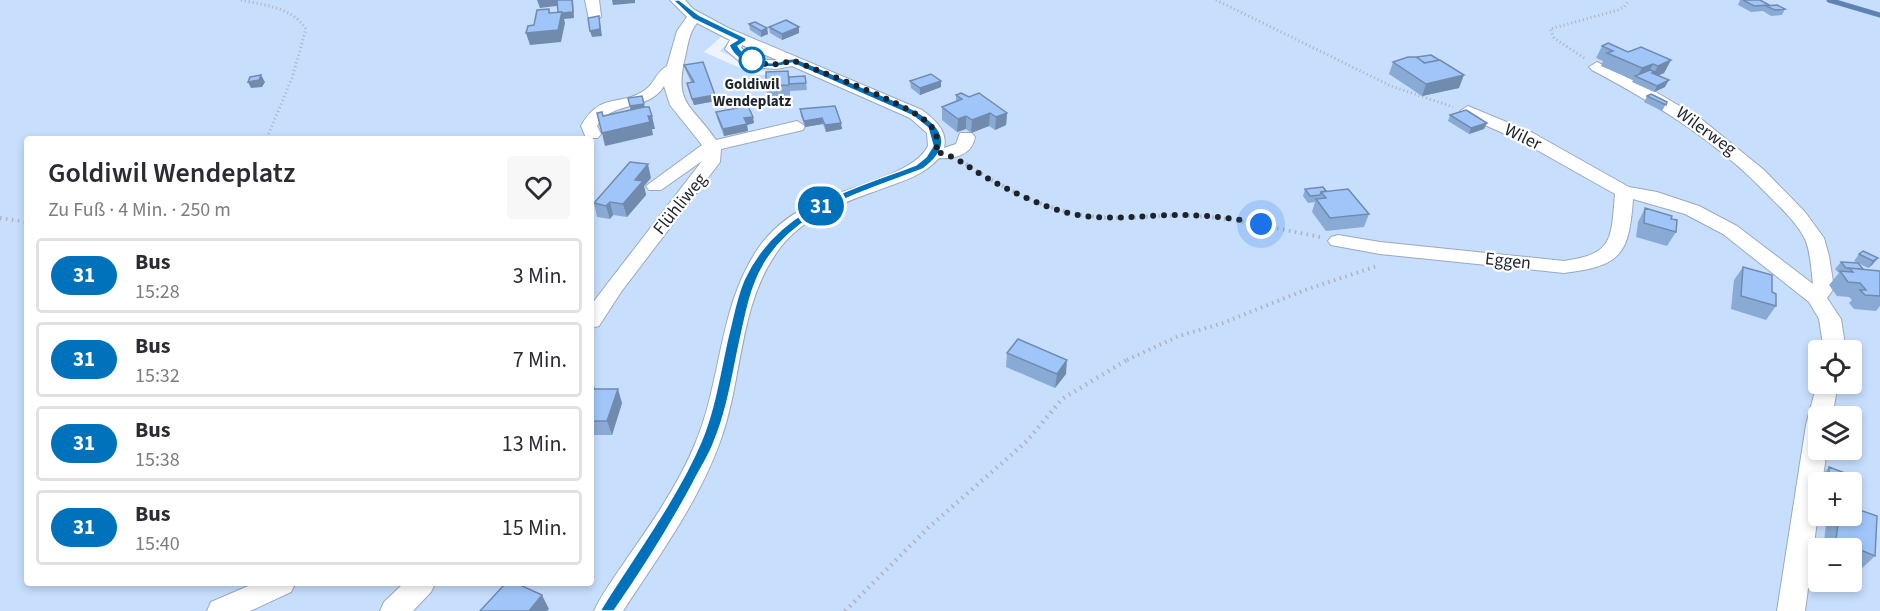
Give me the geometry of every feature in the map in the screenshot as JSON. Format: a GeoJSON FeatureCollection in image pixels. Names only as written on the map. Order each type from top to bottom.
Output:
{"type":"FeatureCollection","features":[{"type":"Feature","properties":{"kind":"street"},"geometry":{"type":"LineString","coordinates":[[592,0],[594,16]]}},
{"type":"Feature","properties":{"kind":"street"},"geometry":{"type":"LineString","coordinates":[[677,0],[696,17],[743,39],[736,42],[734,49],[743,57],[761,65],[777,65],[792,60],[916,114],[934,131],[943,153]]}},
{"type":"Feature","properties":{"kind":"street"},"geometry":{"type":"LineString","coordinates":[[696,17],[684,28],[673,69],[675,101],[712,146]]}},
{"type":"Feature","properties":{"kind":"street","name":"Wilerweg"},"geometry":{"type":"LineString","coordinates":[[1597,67],[1683,113],[1748,162],[1792,209],[1814,239],[1824,288],[1816,297]]}},
{"type":"Feature","properties":{"kind":"street"},"geometry":{"type":"LineString","coordinates":[[592,134],[589,126],[596,116],[613,106],[652,93],[663,74],[673,69]]}},
{"type":"Feature","properties":{"kind":"street","name":"Wiler"},"geometry":{"type":"LineString","coordinates":[[1468,111],[1527,137],[1624,192],[1650,196],[1692,210],[1730,230],[1816,297]]}},
{"type":"Feature","properties":{"kind":"street"},"geometry":{"type":"LineString","coordinates":[[655,186],[712,146],[797,126]]}},
{"type":"Feature","properties":{"kind":"street"},"geometry":{"type":"LineString","coordinates":[[608,611],[672,508],[707,443],[716,418],[742,306],[750,281],[761,259],[790,226],[804,216],[838,198],[906,173],[943,153],[962,148],[966,137]]}},
{"type":"Feature","properties":{"kind":"street","name":"Flühliweg"},"geometry":{"type":"LineString","coordinates":[[594,314],[708,168],[713,157],[712,146]]}},
{"type":"Feature","properties":{"kind":"street","name":"Eggen"},"geometry":{"type":"LineString","coordinates":[[1338,241],[1564,267],[1587,265],[1608,257],[1621,238],[1624,192]]}},
{"type":"Feature","properties":{"kind":"street"},"geometry":{"type":"LineString","coordinates":[[1816,297],[1830,320],[1835,340]]}},
{"type":"Feature","properties":{"kind":"street"},"geometry":{"type":"LineString","coordinates":[[1791,611],[1813,460]]}},
{"type":"Feature","properties":{"kind":"street"},"geometry":{"type":"LineString","coordinates":[[221,611],[277,586]]}},
{"type":"Feature","properties":{"kind":"street"},"geometry":{"type":"LineString","coordinates":[[394,611],[419,586]]}},
{"type":"Feature","properties":{"kind":"path"},"geometry":{"type":"LineString","coordinates":[[241,0],[282,10],[303,23],[306,29],[292,78],[268,136]]}},
{"type":"Feature","properties":{"kind":"path"},"geometry":{"type":"LineString","coordinates":[[1216,0],[1283,31],[1329,57],[1401,90],[1420,98],[1468,111]]}},
{"type":"Feature","properties":{"kind":"path"},"geometry":{"type":"LineString","coordinates":[[1597,67],[1554,38],[1550,29],[1618,10],[1624,7],[1629,0]]}},
{"type":"Feature","properties":{"kind":"path"},"geometry":{"type":"LineString","coordinates":[[943,153],[987,178],[1070,214],[1131,218],[1179,215],[1217,218],[1244,221],[1338,241]]}},
{"type":"Feature","properties":{"kind":"path"},"geometry":{"type":"LineString","coordinates":[[0,218],[24,222]]}},
{"type":"Feature","properties":{"kind":"path"},"geometry":{"type":"LineString","coordinates":[[845,611],[945,512],[1029,438],[1054,412],[1062,399],[1140,352],[1378,265],[1403,250]]}},
{"type":"Feature","properties":{"kind":"shaded area"},"geometry":{"type":"Polygon","coordinates":[[[0,0],[1880,0],[1880,611],[0,611],[0,0]],[[722,36],[704,52],[756,75],[790,73],[788,70],[764,71],[720,51],[730,40],[722,36]]]}},
{"type":"Feature","properties":{"kind":"building"},"geometry":{"type":"Polygon","coordinates":[[[557,0],[572,0],[573,12],[558,12],[557,0]]]}},
{"type":"Feature","properties":{"kind":"building"},"geometry":{"type":"Polygon","coordinates":[[[1743,0],[1760,0],[1769,5],[1754,6],[1743,0]]]}},
{"type":"Feature","properties":{"kind":"building"},"geometry":{"type":"Polygon","coordinates":[[[1777,5],[1785,9],[1775,10],[1766,6],[1777,5]]]}},
{"type":"Feature","properties":{"kind":"building"},"geometry":{"type":"Polygon","coordinates":[[[549,9],[549,13],[562,12],[558,30],[526,33],[528,26],[534,25],[537,10],[549,9]]]}},
{"type":"Feature","properties":{"kind":"building"},"geometry":{"type":"Polygon","coordinates":[[[599,16],[600,29],[590,31],[588,18],[599,16]]]}},
{"type":"Feature","properties":{"kind":"building"},"geometry":{"type":"Polygon","coordinates":[[[786,20],[799,27],[782,34],[769,27],[786,20]]]}},
{"type":"Feature","properties":{"kind":"building"},"geometry":{"type":"Polygon","coordinates":[[[755,22],[767,28],[761,31],[749,24],[755,22]]]}},
{"type":"Feature","properties":{"kind":"building"},"geometry":{"type":"Polygon","coordinates":[[[1608,43],[1628,52],[1641,47],[1671,60],[1658,66],[1653,64],[1642,68],[1607,53],[1613,51],[1602,46],[1608,43]]]}},
{"type":"Feature","properties":{"kind":"building"},"geometry":{"type":"Polygon","coordinates":[[[1431,55],[1439,60],[1424,63],[1417,57],[1431,55]]]}},
{"type":"Feature","properties":{"kind":"building"},"geometry":{"type":"Polygon","coordinates":[[[1416,57],[1425,63],[1440,60],[1464,75],[1426,84],[1393,62],[1416,57]]]}},
{"type":"Feature","properties":{"kind":"building"},"geometry":{"type":"Polygon","coordinates":[[[703,62],[715,95],[692,99],[687,83],[694,82],[684,65],[703,62]]]}},
{"type":"Feature","properties":{"kind":"building"},"geometry":{"type":"Polygon","coordinates":[[[1650,70],[1669,80],[1657,86],[1635,76],[1650,70]]]}},
{"type":"Feature","properties":{"kind":"building"},"geometry":{"type":"Polygon","coordinates":[[[788,71],[789,85],[766,86],[766,72],[788,71]]]}},
{"type":"Feature","properties":{"kind":"building"},"geometry":{"type":"Polygon","coordinates":[[[931,74],[941,81],[920,88],[910,81],[931,74]]]}},
{"type":"Feature","properties":{"kind":"building"},"geometry":{"type":"Polygon","coordinates":[[[261,75],[259,80],[248,82],[250,77],[261,75]]]}},
{"type":"Feature","properties":{"kind":"building"},"geometry":{"type":"Polygon","coordinates":[[[805,76],[806,83],[789,84],[789,77],[805,76]]]}},
{"type":"Feature","properties":{"kind":"building"},"geometry":{"type":"Polygon","coordinates":[[[961,93],[969,97],[979,93],[1007,113],[996,117],[990,113],[972,120],[966,116],[958,119],[942,107],[962,99],[956,95],[961,93]]]}},
{"type":"Feature","properties":{"kind":"building"},"geometry":{"type":"Polygon","coordinates":[[[1651,94],[1667,102],[1666,105],[1647,96],[1651,94]]]}},
{"type":"Feature","properties":{"kind":"building"},"geometry":{"type":"Polygon","coordinates":[[[642,96],[644,104],[630,106],[628,98],[642,96]]]}},
{"type":"Feature","properties":{"kind":"building"},"geometry":{"type":"Polygon","coordinates":[[[748,106],[753,117],[744,118],[747,124],[723,129],[716,112],[748,106]]]}},
{"type":"Feature","properties":{"kind":"building"},"geometry":{"type":"Polygon","coordinates":[[[835,106],[841,123],[825,125],[822,118],[804,121],[800,109],[835,106]]]}},
{"type":"Feature","properties":{"kind":"building"},"geometry":{"type":"Polygon","coordinates":[[[649,107],[652,116],[648,116],[650,122],[602,133],[597,113],[602,112],[603,116],[649,107]]]}},
{"type":"Feature","properties":{"kind":"building"},"geometry":{"type":"Polygon","coordinates":[[[1466,110],[1487,123],[1471,128],[1450,115],[1466,110]]]}},
{"type":"Feature","properties":{"kind":"building"},"geometry":{"type":"Polygon","coordinates":[[[630,162],[648,164],[635,180],[643,181],[623,204],[610,202],[606,206],[594,203],[630,162]]]}},
{"type":"Feature","properties":{"kind":"building"},"geometry":{"type":"Polygon","coordinates":[[[1323,187],[1326,191],[1321,192],[1320,195],[1310,196],[1305,189],[1323,187]]]}},
{"type":"Feature","properties":{"kind":"building"},"geometry":{"type":"Polygon","coordinates":[[[1348,189],[1369,214],[1330,218],[1316,199],[1326,198],[1321,192],[1348,189]]]}},
{"type":"Feature","properties":{"kind":"building"},"geometry":{"type":"Polygon","coordinates":[[[1645,208],[1672,216],[1671,219],[1677,220],[1676,232],[1644,223],[1645,208]]]}},
{"type":"Feature","properties":{"kind":"building"},"geometry":{"type":"Polygon","coordinates":[[[1863,251],[1878,258],[1873,261],[1859,254],[1863,251]]]}},
{"type":"Feature","properties":{"kind":"building"},"geometry":{"type":"Polygon","coordinates":[[[1841,262],[1858,263],[1863,269],[1846,268],[1841,262]]]}},
{"type":"Feature","properties":{"kind":"building"},"geometry":{"type":"Polygon","coordinates":[[[1743,267],[1772,275],[1772,292],[1776,294],[1776,306],[1741,296],[1743,267]]]}},
{"type":"Feature","properties":{"kind":"building"},"geometry":{"type":"Polygon","coordinates":[[[1849,268],[1880,271],[1880,296],[1865,295],[1860,290],[1866,290],[1860,283],[1848,282],[1840,271],[1853,272],[1849,268]]]}},
{"type":"Feature","properties":{"kind":"building"},"geometry":{"type":"Polygon","coordinates":[[[1018,339],[1067,360],[1057,374],[1007,353],[1018,339]]]}},
{"type":"Feature","properties":{"kind":"building"},"geometry":{"type":"Polygon","coordinates":[[[594,389],[618,389],[607,421],[594,421],[594,389]]]}},
{"type":"Feature","properties":{"kind":"building"},"geometry":{"type":"Polygon","coordinates":[[[1829,467],[1842,472],[1829,472],[1829,467]]]}},
{"type":"Feature","properties":{"kind":"building"},"geometry":{"type":"Polygon","coordinates":[[[1862,511],[1877,516],[1875,556],[1862,551],[1862,538],[1836,538],[1838,526],[1862,526],[1862,511]]]}},
{"type":"Feature","properties":{"kind":"building"},"geometry":{"type":"Polygon","coordinates":[[[503,586],[522,586],[542,595],[529,611],[480,611],[503,586]]]}},
{"type":"Feature","properties":{"kind":"waterway"},"geometry":{"type":"LineString","coordinates":[[1829,0],[1880,15]]}},
{"type":"Feature","properties":{"kind":"bus line","name":"31"},"geometry":{"type":"LineString","coordinates":[[608,611],[672,508],[707,443],[716,418],[742,306],[750,281],[761,259],[774,242],[804,216],[838,198],[919,167],[930,159],[938,146],[937,136],[932,127],[906,109],[792,60],[784,64],[761,65],[743,57],[733,45],[743,39],[696,17],[677,0]]}},
{"type":"Feature","properties":{"kind":"place","name":"Goldiwil Wendeplatz"},"geometry":{"type":"Point","coordinates":[752,60]}},
{"type":"Feature","properties":{"kind":"route"},"geometry":{"type":"LineString","coordinates":[[752,60],[743,57],[761,65],[784,64],[792,60],[906,109],[932,127],[938,141],[935,152],[951,154],[987,178],[1070,214],[1131,218],[1179,215],[1261,224]]}}]}
